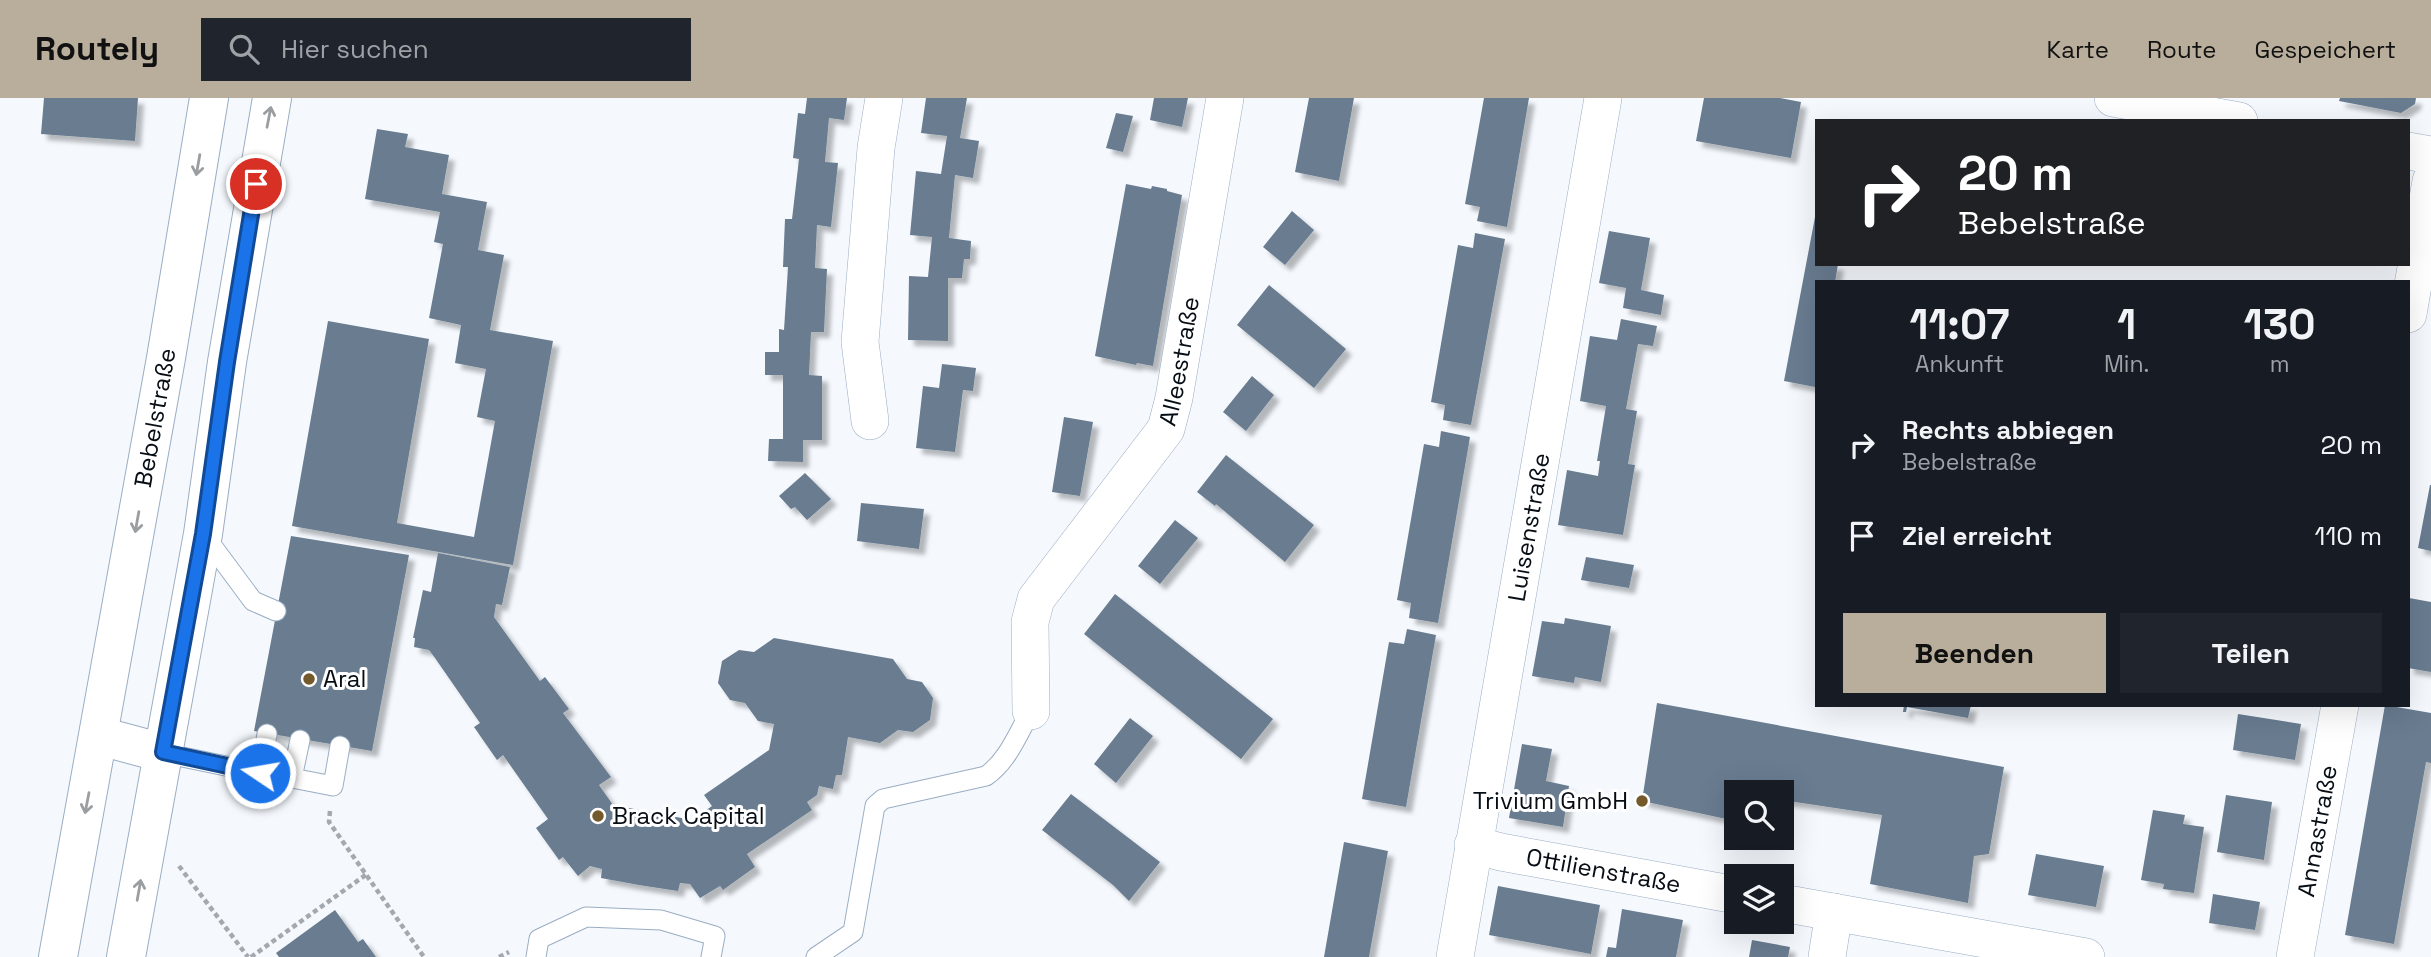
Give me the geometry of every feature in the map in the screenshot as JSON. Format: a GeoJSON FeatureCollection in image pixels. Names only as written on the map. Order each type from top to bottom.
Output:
{"type":"FeatureCollection","features":[{"type":"Feature","properties":{"kind":"street","name":"Bebelstraße"},"geometry":{"type":"LineString","coordinates":[[58,957],[100,736],[209,98]]}},
{"type":"Feature","properties":{"kind":"street"},"geometry":{"type":"LineString","coordinates":[[126,957],[203,534],[227,362],[272,98]]}},
{"type":"Feature","properties":{"kind":"street"},"geometry":{"type":"LineString","coordinates":[[870,421],[860,342],[875,160],[884,98]]}},
{"type":"Feature","properties":{"kind":"street","name":"Alleestraße"},"geometry":{"type":"LineString","coordinates":[[1031,710],[1030,622],[1037,599],[1166,429],[1177,384],[1225,98]]}},
{"type":"Feature","properties":{"kind":"street","name":"Luisenstraße"},"geometry":{"type":"LineString","coordinates":[[1455,957],[1603,98]]}},
{"type":"Feature","properties":{"kind":"street"},"geometry":{"type":"LineString","coordinates":[[2113,98],[2228,119]]}},
{"type":"Feature","properties":{"kind":"street"},"geometry":{"type":"LineString","coordinates":[[2410,151],[2431,155]]}},
{"type":"Feature","properties":{"kind":"street"},"geometry":{"type":"LineString","coordinates":[[2410,302],[2431,181]]}},
{"type":"Feature","properties":{"kind":"street","name":"Annastraße"},"geometry":{"type":"LineString","coordinates":[[2295,957],[2340,707]]}},
{"type":"Feature","properties":{"kind":"street"},"geometry":{"type":"LineString","coordinates":[[100,736],[163,752]]}},
{"type":"Feature","properties":{"kind":"street","name":"Ottilienstraße"},"geometry":{"type":"LineString","coordinates":[[1473,845],[1724,893]]}},
{"type":"Feature","properties":{"kind":"street"},"geometry":{"type":"LineString","coordinates":[[1794,905],[2086,957]]}},
{"type":"Feature","properties":{"kind":"street"},"geometry":{"type":"LineString","coordinates":[[1827,957],[1834,912]]}},
{"type":"Feature","properties":{"kind":"lane"},"geometry":{"type":"LineString","coordinates":[[203,534],[253,601],[276,611]]}},
{"type":"Feature","properties":{"kind":"lane"},"geometry":{"type":"LineString","coordinates":[[816,957],[853,932],[875,806],[883,799],[986,775],[996,769],[1031,710]]}},
{"type":"Feature","properties":{"kind":"lane"},"geometry":{"type":"LineString","coordinates":[[260,773],[267,734]]}},
{"type":"Feature","properties":{"kind":"lane"},"geometry":{"type":"LineString","coordinates":[[292,778],[300,740]]}},
{"type":"Feature","properties":{"kind":"lane"},"geometry":{"type":"LineString","coordinates":[[163,752],[333,786],[340,746]]}},
{"type":"Feature","properties":{"kind":"lane"},"geometry":{"type":"LineString","coordinates":[[536,957],[539,939],[586,917],[661,920],[715,936],[711,957]]}},
{"type":"Feature","properties":{"kind":"path"},"geometry":{"type":"LineString","coordinates":[[333,786],[329,822],[424,957]]}},
{"type":"Feature","properties":{"kind":"path"},"geometry":{"type":"LineString","coordinates":[[146,848],[171,855],[249,957],[366,874]]}},
{"type":"Feature","properties":{"kind":"building"},"geometry":{"type":"Polygon","coordinates":[[[44,98],[138,98],[135,141],[41,134],[44,98]]]}},
{"type":"Feature","properties":{"kind":"building"},"geometry":{"type":"Polygon","coordinates":[[[807,98],[847,98],[844,120],[829,118],[825,162],[838,163],[831,227],[817,225],[815,268],[827,269],[824,332],[811,332],[809,375],[822,376],[822,440],[803,440],[803,462],[768,461],[769,439],[783,439],[783,375],[765,375],[765,352],[779,352],[779,329],[784,330],[788,267],[783,267],[785,219],[792,219],[799,159],[793,158],[798,113],[805,114],[807,98]]]}},
{"type":"Feature","properties":{"kind":"building"},"geometry":{"type":"Polygon","coordinates":[[[926,98],[967,98],[960,138],[979,141],[973,178],[955,175],[949,238],[971,241],[970,259],[964,259],[962,278],[948,278],[948,341],[908,340],[909,276],[928,277],[932,237],[910,235],[916,171],[941,174],[947,136],[921,133],[926,98]]]}},
{"type":"Feature","properties":{"kind":"building"},"geometry":{"type":"Polygon","coordinates":[[[1154,98],[1188,98],[1182,127],[1150,120],[1154,98]]]}},
{"type":"Feature","properties":{"kind":"building"},"geometry":{"type":"Polygon","coordinates":[[[1309,98],[1354,98],[1339,181],[1295,172],[1309,98]]]}},
{"type":"Feature","properties":{"kind":"building"},"geometry":{"type":"Polygon","coordinates":[[[1484,98],[1529,98],[1507,227],[1477,221],[1480,207],[1465,204],[1484,98]]]}},
{"type":"Feature","properties":{"kind":"building"},"geometry":{"type":"Polygon","coordinates":[[[1704,98],[1780,98],[1801,102],[1791,158],[1696,141],[1704,98]]]}},
{"type":"Feature","properties":{"kind":"building"},"geometry":{"type":"Polygon","coordinates":[[[2340,98],[2416,98],[2415,104],[2401,113],[2339,101],[2340,98]]]}},
{"type":"Feature","properties":{"kind":"building"},"geometry":{"type":"Polygon","coordinates":[[[1116,113],[1133,116],[1123,152],[1106,148],[1116,113]]]}},
{"type":"Feature","properties":{"kind":"building"},"geometry":{"type":"Polygon","coordinates":[[[377,129],[408,134],[405,147],[449,155],[442,194],[487,202],[478,250],[504,255],[490,330],[553,341],[513,565],[292,526],[328,321],[429,339],[397,523],[474,537],[495,421],[477,417],[486,369],[455,363],[461,325],[429,318],[443,244],[434,242],[440,212],[365,199],[377,129]]]}},
{"type":"Feature","properties":{"kind":"building"},"geometry":{"type":"Polygon","coordinates":[[[1126,184],[1151,189],[1152,186],[1182,195],[1153,366],[1095,356],[1126,184]]]}},
{"type":"Feature","properties":{"kind":"building"},"geometry":{"type":"Polygon","coordinates":[[[1292,211],[1314,230],[1285,265],[1263,247],[1292,211]]]}},
{"type":"Feature","properties":{"kind":"building"},"geometry":{"type":"Polygon","coordinates":[[[1815,217],[1815,266],[1838,266],[1835,280],[1815,280],[1815,387],[1784,381],[1815,217]]]}},
{"type":"Feature","properties":{"kind":"building"},"geometry":{"type":"Polygon","coordinates":[[[1609,231],[1650,238],[1641,290],[1664,295],[1661,315],[1623,308],[1626,288],[1599,283],[1609,231]]]}},
{"type":"Feature","properties":{"kind":"building"},"geometry":{"type":"Polygon","coordinates":[[[1475,233],[1505,239],[1471,425],[1443,420],[1445,405],[1431,402],[1458,245],[1473,248],[1475,233]]]}},
{"type":"Feature","properties":{"kind":"building"},"geometry":{"type":"Polygon","coordinates":[[[1269,285],[1346,349],[1314,388],[1237,325],[1269,285]]]}},
{"type":"Feature","properties":{"kind":"building"},"geometry":{"type":"Polygon","coordinates":[[[1621,319],[1657,326],[1653,346],[1638,344],[1626,409],[1637,411],[1628,464],[1635,465],[1623,535],[1558,525],[1567,470],[1598,476],[1600,461],[1597,461],[1606,406],[1580,401],[1590,336],[1617,340],[1621,319]]]}},
{"type":"Feature","properties":{"kind":"building"},"geometry":{"type":"Polygon","coordinates":[[[942,364],[976,368],[973,391],[963,390],[955,452],[916,448],[923,386],[939,388],[942,364]]]}},
{"type":"Feature","properties":{"kind":"building"},"geometry":{"type":"Polygon","coordinates":[[[1252,376],[1274,395],[1246,431],[1223,412],[1252,376]]]}},
{"type":"Feature","properties":{"kind":"building"},"geometry":{"type":"Polygon","coordinates":[[[1064,417],[1093,422],[1080,496],[1052,492],[1064,417]]]}},
{"type":"Feature","properties":{"kind":"building"},"geometry":{"type":"Polygon","coordinates":[[[1441,431],[1470,437],[1438,623],[1409,618],[1411,603],[1397,600],[1424,444],[1439,447],[1441,431]]]}},
{"type":"Feature","properties":{"kind":"building"},"geometry":{"type":"Polygon","coordinates":[[[1226,455],[1314,525],[1285,562],[1216,504],[1215,506],[1197,492],[1226,455]]]}},
{"type":"Feature","properties":{"kind":"building"},"geometry":{"type":"Polygon","coordinates":[[[805,473],[831,499],[807,520],[779,496],[805,473]]]}},
{"type":"Feature","properties":{"kind":"building"},"geometry":{"type":"Polygon","coordinates":[[[2431,485],[2431,551],[2418,548],[2431,485]]]}},
{"type":"Feature","properties":{"kind":"building"},"geometry":{"type":"Polygon","coordinates":[[[861,503],[924,509],[919,549],[857,541],[861,503]]]}},
{"type":"Feature","properties":{"kind":"building"},"geometry":{"type":"Polygon","coordinates":[[[1175,520],[1198,538],[1160,584],[1138,566],[1175,520]]]}},
{"type":"Feature","properties":{"kind":"building"},"geometry":{"type":"Polygon","coordinates":[[[291,536],[409,555],[372,751],[254,731],[291,536]]]}},
{"type":"Feature","properties":{"kind":"building"},"geometry":{"type":"Polygon","coordinates":[[[438,553],[510,567],[502,605],[496,604],[494,617],[540,681],[545,677],[569,709],[563,713],[611,777],[599,785],[613,805],[692,820],[712,806],[704,795],[769,750],[774,724],[758,721],[745,703],[730,700],[718,683],[722,661],[739,650],[754,652],[774,638],[893,659],[907,679],[922,682],[933,698],[930,720],[913,732],[898,730],[880,743],[848,737],[842,775],[836,775],[833,789],[819,786],[817,795],[807,802],[812,810],[747,854],[755,867],[723,890],[720,886],[700,898],[690,884],[680,883],[678,891],[639,885],[601,878],[602,869],[590,866],[578,876],[563,857],[559,860],[536,828],[548,819],[503,755],[497,760],[474,727],[480,723],[435,658],[429,650],[414,647],[413,638],[423,590],[431,592],[438,553]]]}},
{"type":"Feature","properties":{"kind":"building"},"geometry":{"type":"Polygon","coordinates":[[[1586,557],[1634,565],[1629,588],[1581,580],[1586,557]]]}},
{"type":"Feature","properties":{"kind":"building"},"geometry":{"type":"Polygon","coordinates":[[[1115,594],[1273,719],[1241,759],[1084,634],[1115,594]]]}},
{"type":"Feature","properties":{"kind":"building"},"geometry":{"type":"Polygon","coordinates":[[[2410,598],[2431,602],[2431,672],[2410,668],[2410,598]]]}},
{"type":"Feature","properties":{"kind":"building"},"geometry":{"type":"Polygon","coordinates":[[[1565,618],[1611,626],[1601,682],[1575,677],[1574,683],[1532,676],[1542,621],[1564,624],[1565,618]]]}},
{"type":"Feature","properties":{"kind":"building"},"geometry":{"type":"Polygon","coordinates":[[[1407,629],[1436,635],[1406,807],[1362,799],[1389,642],[1404,644],[1407,629]]]}},
{"type":"Feature","properties":{"kind":"building"},"geometry":{"type":"Polygon","coordinates":[[[1657,703],[2004,767],[1989,854],[1974,856],[1968,903],[1870,884],[1882,815],[1794,802],[1794,780],[1724,780],[1724,818],[1642,801],[1657,703]]]}},
{"type":"Feature","properties":{"kind":"building"},"geometry":{"type":"Polygon","coordinates":[[[1907,707],[1971,707],[1968,718],[1907,707]]]}},
{"type":"Feature","properties":{"kind":"building"},"geometry":{"type":"Polygon","coordinates":[[[2385,707],[2431,713],[2431,763],[2426,762],[2394,944],[2345,935],[2385,707]]]}},
{"type":"Feature","properties":{"kind":"building"},"geometry":{"type":"Polygon","coordinates":[[[2238,714],[2301,724],[2295,760],[2233,750],[2238,714]]]}},
{"type":"Feature","properties":{"kind":"building"},"geometry":{"type":"Polygon","coordinates":[[[1130,718],[1153,736],[1116,783],[1094,764],[1130,718]]]}},
{"type":"Feature","properties":{"kind":"building"},"geometry":{"type":"Polygon","coordinates":[[[1522,744],[1552,749],[1546,781],[1569,786],[1563,827],[1509,818],[1522,744]]]}},
{"type":"Feature","properties":{"kind":"building"},"geometry":{"type":"Polygon","coordinates":[[[1071,794],[1160,862],[1129,901],[1113,885],[1042,830],[1071,794]]]}},
{"type":"Feature","properties":{"kind":"building"},"geometry":{"type":"Polygon","coordinates":[[[2226,795],[2272,802],[2264,860],[2217,852],[2226,795]]]}},
{"type":"Feature","properties":{"kind":"building"},"geometry":{"type":"Polygon","coordinates":[[[2153,810],[2185,815],[2183,824],[2204,827],[2194,893],[2163,889],[2164,884],[2141,880],[2153,810]]]}},
{"type":"Feature","properties":{"kind":"building"},"geometry":{"type":"Polygon","coordinates":[[[1344,842],[1388,851],[1369,957],[1324,957],[1344,842]]]}},
{"type":"Feature","properties":{"kind":"building"},"geometry":{"type":"Polygon","coordinates":[[[2036,854],[2104,866],[2096,907],[2028,895],[2036,854]]]}},
{"type":"Feature","properties":{"kind":"building"},"geometry":{"type":"Polygon","coordinates":[[[1498,886],[1600,905],[1591,954],[1489,935],[1498,886]]]}},
{"type":"Feature","properties":{"kind":"building"},"geometry":{"type":"Polygon","coordinates":[[[2213,894],[2260,902],[2255,930],[2209,923],[2213,894]]]}},
{"type":"Feature","properties":{"kind":"building"},"geometry":{"type":"Polygon","coordinates":[[[1622,909],[1683,920],[1676,957],[1606,957],[1608,947],[1616,948],[1622,909]]]}},
{"type":"Feature","properties":{"kind":"building"},"geometry":{"type":"Polygon","coordinates":[[[335,910],[358,942],[363,939],[376,957],[279,957],[276,953],[335,910]]]}},
{"type":"Feature","properties":{"kind":"building"},"geometry":{"type":"Polygon","coordinates":[[[1752,940],[1790,947],[1788,957],[1749,957],[1752,940]]]}},
{"type":"Feature","properties":{"kind":"place","name":"Aral"},"geometry":{"type":"Point","coordinates":[309,679]}},
{"type":"Feature","properties":{"kind":"place","name":"Trivium GmbH"},"geometry":{"type":"Point","coordinates":[1642,801]}},
{"type":"Feature","properties":{"kind":"place","name":"Brack Capital"},"geometry":{"type":"Point","coordinates":[598,816]}},
{"type":"Feature","properties":{"kind":"route"},"geometry":{"type":"LineString","coordinates":[[256,184],[203,534],[163,752],[260,773]]}}]}
